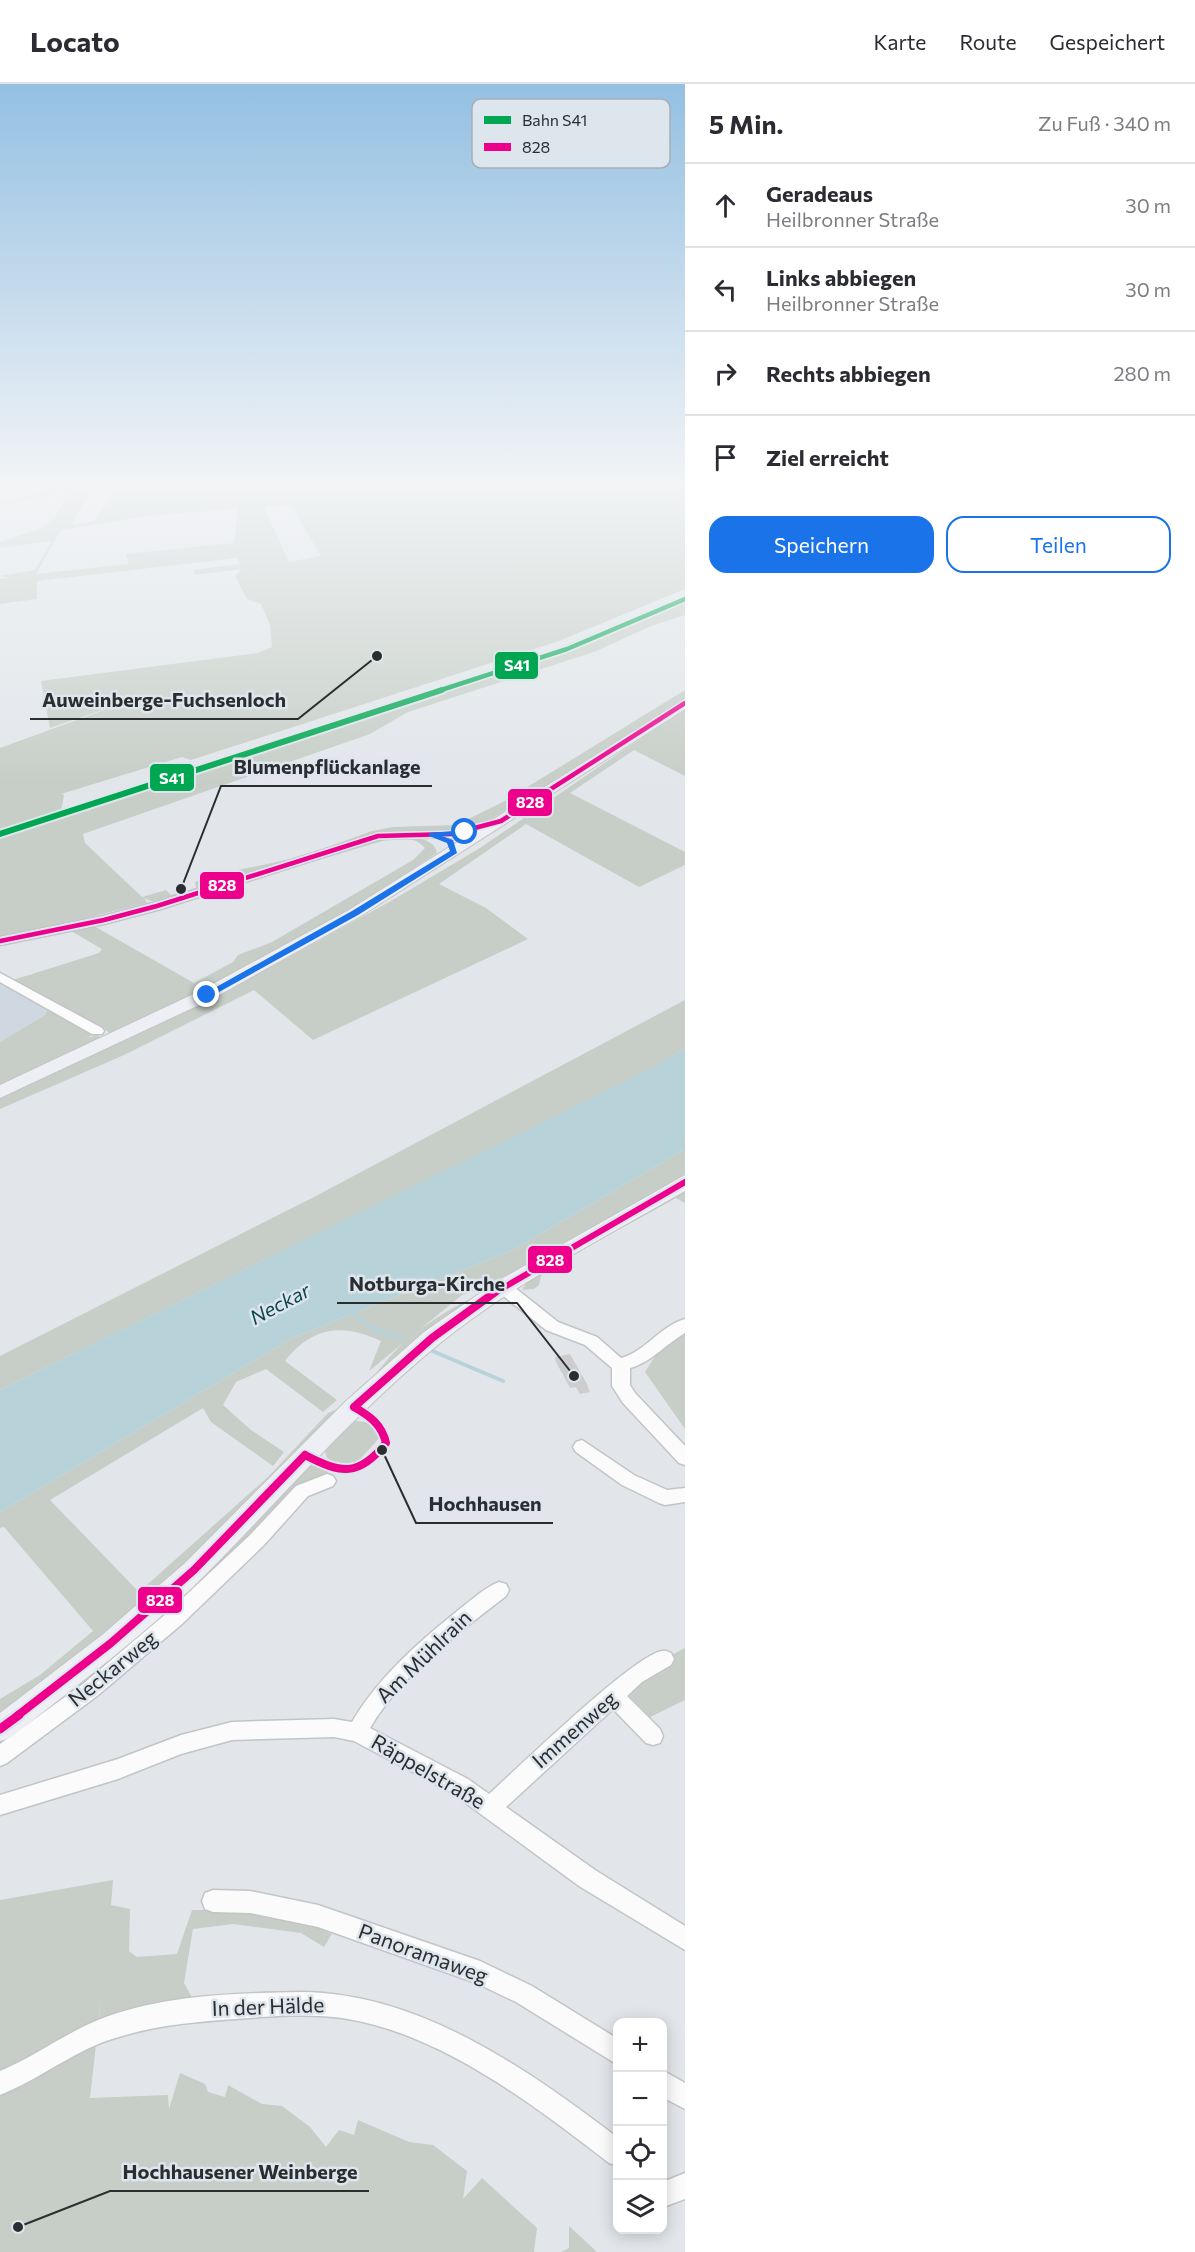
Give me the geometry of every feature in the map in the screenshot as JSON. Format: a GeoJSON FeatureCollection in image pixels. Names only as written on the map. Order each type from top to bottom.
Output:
{"type":"FeatureCollection","features":[{"type":"Feature","properties":{"kind":"main road"},"geometry":{"type":"LineString","coordinates":[[0,1092],[215,990],[355,913],[685,703]]}},
{"type":"Feature","properties":{"kind":"main road"},"geometry":{"type":"LineString","coordinates":[[0,1729],[120,1636],[194,1570],[354,1407],[432,1338],[503,1287],[685,1182]]}},
{"type":"Feature","properties":{"kind":"street"},"geometry":{"type":"LineString","coordinates":[[0,941],[104,920],[156,906],[378,836],[465,832],[501,821]]}},
{"type":"Feature","properties":{"kind":"street"},"geometry":{"type":"LineString","coordinates":[[417,835],[454,851]]}},
{"type":"Feature","properties":{"kind":"street"},"geometry":{"type":"LineString","coordinates":[[431,835],[450,842],[454,851]]}},
{"type":"Feature","properties":{"kind":"street"},"geometry":{"type":"LineString","coordinates":[[0,977],[97,1031]]}},
{"type":"Feature","properties":{"kind":"street"},"geometry":{"type":"LineString","coordinates":[[503,1287],[552,1326],[591,1341],[615,1362],[621,1364],[629,1364],[637,1360],[660,1340],[685,1324]]}},
{"type":"Feature","properties":{"kind":"street"},"geometry":{"type":"LineString","coordinates":[[621,1364],[621,1386],[629,1398],[685,1458]]}},
{"type":"Feature","properties":{"kind":"street"},"geometry":{"type":"LineString","coordinates":[[582,1447],[628,1480],[665,1498],[685,1495]]}},
{"type":"Feature","properties":{"kind":"street","name":"Neckarweg"},"geometry":{"type":"LineString","coordinates":[[0,1756],[90,1690],[170,1623],[258,1540],[302,1491],[327,1480]]}},
{"type":"Feature","properties":{"kind":"street","name":"Am Mühlrain"},"geometry":{"type":"LineString","coordinates":[[357,1731],[366,1714],[448,1629],[500,1590]]}},
{"type":"Feature","properties":{"kind":"street","name":"Immenweg"},"geometry":{"type":"LineString","coordinates":[[490,1807],[551,1750],[615,1697],[635,1676],[664,1659]]}},
{"type":"Feature","properties":{"kind":"street"},"geometry":{"type":"LineString","coordinates":[[615,1697],[653,1736]]}},
{"type":"Feature","properties":{"kind":"street","name":"Räppelstraße"},"geometry":{"type":"LineString","coordinates":[[0,1806],[118,1769],[181,1744],[232,1731],[334,1728],[357,1731],[460,1786],[587,1878],[685,1939]]}},
{"type":"Feature","properties":{"kind":"street","name":"Panoramaweg"},"geometry":{"type":"LineString","coordinates":[[213,1901],[250,1902],[318,1916],[480,1973],[524,1994],[613,2049]]}},
{"type":"Feature","properties":{"kind":"street","name":"In der Hälde"},"geometry":{"type":"LineString","coordinates":[[0,2083],[110,2027],[147,2016],[302,2003],[341,2006],[371,2011],[494,2065],[551,2102],[613,2150]]}},
{"type":"Feature","properties":{"kind":"street"},"geometry":{"type":"LineString","coordinates":[[667,2085],[685,2097]]}},
{"type":"Feature","properties":{"kind":"street"},"geometry":{"type":"LineString","coordinates":[[667,2193],[685,2186]]}},
{"type":"Feature","properties":{"kind":"shaded area"},"geometry":{"type":"Polygon","coordinates":[[[0,582],[37,582],[37,599],[0,604],[0,582]]]}},
{"type":"Feature","properties":{"kind":"shaded area"},"geometry":{"type":"Polygon","coordinates":[[[238,582],[685,582],[685,589],[559,641],[191,760],[182,757],[61,794],[64,795],[61,811],[0,830],[0,748],[126,702],[50,728],[41,681],[258,653],[272,647],[270,625],[261,604],[247,599],[238,582]]]}},
{"type":"Feature","properties":{"kind":"shaded area"},"geometry":{"type":"Polygon","coordinates":[[[685,595],[685,601],[563,651],[0,836],[0,830],[557,648],[685,595]]]}},
{"type":"Feature","properties":{"kind":"shaded area"},"geometry":{"type":"Polygon","coordinates":[[[685,601],[685,615],[651,626],[594,652],[408,712],[370,734],[83,834],[85,843],[142,897],[166,890],[171,895],[196,888],[195,882],[228,872],[291,859],[154,902],[144,898],[147,903],[0,939],[0,836],[563,651],[685,601]]]}},
{"type":"Feature","properties":{"kind":"shaded area"},"geometry":{"type":"Polygon","coordinates":[[[685,690],[685,699],[482,825],[444,833],[395,831],[300,857],[372,831],[393,827],[456,825],[503,802],[685,690]]]}},
{"type":"Feature","properties":{"kind":"shaded area"},"geometry":{"type":"Polygon","coordinates":[[[685,708],[685,776],[634,750],[570,793],[685,852],[685,865],[639,887],[526,824],[439,884],[486,908],[528,939],[313,1040],[254,990],[124,1055],[0,1109],[0,1098],[209,1001],[391,901],[480,848],[685,708]]]}},
{"type":"Feature","properties":{"kind":"shaded area"},"geometry":{"type":"Polygon","coordinates":[[[386,837],[416,838],[430,842],[437,853],[347,912],[200,991],[111,1034],[104,1029],[106,1027],[87,1038],[97,1035],[104,1039],[0,1085],[0,1042],[45,1015],[50,1004],[13,980],[99,953],[102,949],[71,931],[94,926],[194,983],[233,962],[238,955],[272,942],[413,860],[425,848],[413,840],[389,839],[168,905],[386,837]]]}},
{"type":"Feature","properties":{"kind":"shaded area"},"geometry":{"type":"Polygon","coordinates":[[[0,980],[51,1008],[45,1015],[0,1042],[0,980]]]}},
{"type":"Feature","properties":{"kind":"shaded area"},"geometry":{"type":"Polygon","coordinates":[[[685,1000],[685,1048],[652,1069],[0,1390],[0,1356],[312,1198],[685,1000]]]}},
{"type":"Feature","properties":{"kind":"shaded area"},"geometry":{"type":"Polygon","coordinates":[[[685,1149],[685,1175],[592,1230],[585,1231],[489,1285],[462,1295],[417,1332],[472,1298],[306,1456],[329,1468],[327,1481],[302,1491],[257,1540],[0,1756],[0,1699],[40,1675],[93,1631],[4,1527],[0,1528],[0,1512],[292,1338],[513,1250],[685,1149]],[[341,1330],[329,1331],[317,1335],[295,1349],[285,1361],[337,1400],[323,1412],[266,1369],[236,1382],[223,1405],[251,1430],[284,1452],[273,1466],[211,1422],[203,1408],[50,1500],[139,1592],[269,1476],[328,1413],[339,1408],[358,1393],[405,1341],[369,1371],[381,1341],[367,1335],[341,1330]]]}},
{"type":"Feature","properties":{"kind":"shaded area"},"geometry":{"type":"Polygon","coordinates":[[[685,1186],[685,1203],[676,1198],[563,1260],[541,1276],[539,1285],[534,1289],[522,1290],[532,1275],[685,1186]]]}},
{"type":"Feature","properties":{"kind":"shaded area"},"geometry":{"type":"Polygon","coordinates":[[[685,1325],[685,1429],[645,1372],[657,1353],[685,1325]]]}},
{"type":"Feature","properties":{"kind":"shaded area"},"geometry":{"type":"Polygon","coordinates":[[[351,1421],[369,1424],[376,1428],[381,1436],[354,1466],[339,1466],[330,1462],[325,1448],[351,1421]]]}},
{"type":"Feature","properties":{"kind":"shaded area"},"geometry":{"type":"Polygon","coordinates":[[[685,1648],[685,1700],[640,1722],[615,1697],[664,1659],[685,1648]]]}},
{"type":"Feature","properties":{"kind":"shaded area"},"geometry":{"type":"Polygon","coordinates":[[[113,1880],[111,1905],[130,1909],[129,1951],[137,1957],[177,1954],[192,1910],[255,1910],[295,1918],[332,1934],[324,1947],[301,1933],[233,1924],[193,1929],[184,1983],[199,2010],[98,2033],[101,2000],[90,2098],[168,2095],[169,2109],[180,2073],[205,2084],[208,2092],[225,2097],[228,2085],[262,2104],[282,2106],[310,2127],[326,2147],[339,2130],[354,2135],[358,2120],[409,2142],[433,2145],[467,2171],[463,2199],[482,2178],[537,2228],[534,2252],[0,2252],[0,1900],[113,1880]]]}},
{"type":"Feature","properties":{"kind":"shaded area"},"geometry":{"type":"Polygon","coordinates":[[[569,2226],[596,2251],[561,2252],[569,2248],[569,2226]]]}},
{"type":"Feature","properties":{"kind":"water","name":"Neckar"},"geometry":{"type":"Polygon","coordinates":[[[685,1048],[685,1149],[513,1250],[292,1338],[0,1512],[0,1390],[651,1069],[685,1048]]]}},
{"type":"Feature","properties":{"kind":"building"},"geometry":{"type":"Polygon","coordinates":[[[570,1354],[590,1392],[580,1394],[576,1387],[570,1388],[556,1362],[555,1357],[570,1354]]]}},
{"type":"Feature","properties":{"kind":"waterway"},"geometry":{"type":"LineString","coordinates":[[352,1313],[375,1330],[402,1338]]}},
{"type":"Feature","properties":{"kind":"waterway"},"geometry":{"type":"LineString","coordinates":[[430,1350],[503,1381]]}},
{"type":"Feature","properties":{"kind":"rail line","name":"S41"},"geometry":{"type":"LineString","coordinates":[[0,834],[567,649],[685,599]]}},
{"type":"Feature","properties":{"kind":"transit line","name":"828"},"geometry":{"type":"LineString","coordinates":[[0,941],[104,920],[157,906],[378,836],[452,834],[501,821],[685,703]]}},
{"type":"Feature","properties":{"kind":"transit line","name":"828"},"geometry":{"type":"LineString","coordinates":[[354,1407],[432,1338],[503,1287],[685,1182]]}},
{"type":"Feature","properties":{"kind":"transit line","name":"828"},"geometry":{"type":"LineString","coordinates":[[305,1455],[329,1466],[349,1470],[359,1468],[377,1455],[386,1443],[382,1431],[370,1417],[354,1407]]}},
{"type":"Feature","properties":{"kind":"transit line","name":"828"},"geometry":{"type":"LineString","coordinates":[[0,1729],[111,1643],[194,1570],[305,1455]]}},
{"type":"Feature","properties":{"kind":"place","name":"Auweinberge-Fuchsenloch"},"geometry":{"type":"Point","coordinates":[377,656]}},
{"type":"Feature","properties":{"kind":"place","name":"Blumenpflückanlage"},"geometry":{"type":"Point","coordinates":[181,889]}},
{"type":"Feature","properties":{"kind":"place","name":"Notburga-Kirche"},"geometry":{"type":"Point","coordinates":[574,1376]}},
{"type":"Feature","properties":{"kind":"place","name":"Hochhausen"},"geometry":{"type":"Point","coordinates":[382,1450]}},
{"type":"Feature","properties":{"kind":"place","name":"Hochhausener Weinberge"},"geometry":{"type":"Point","coordinates":[18,2227]}},
{"type":"Feature","properties":{"kind":"route"},"geometry":{"type":"LineString","coordinates":[[207,995],[355,913],[454,851],[454,846],[450,842],[431,835],[465,832]]}}]}
